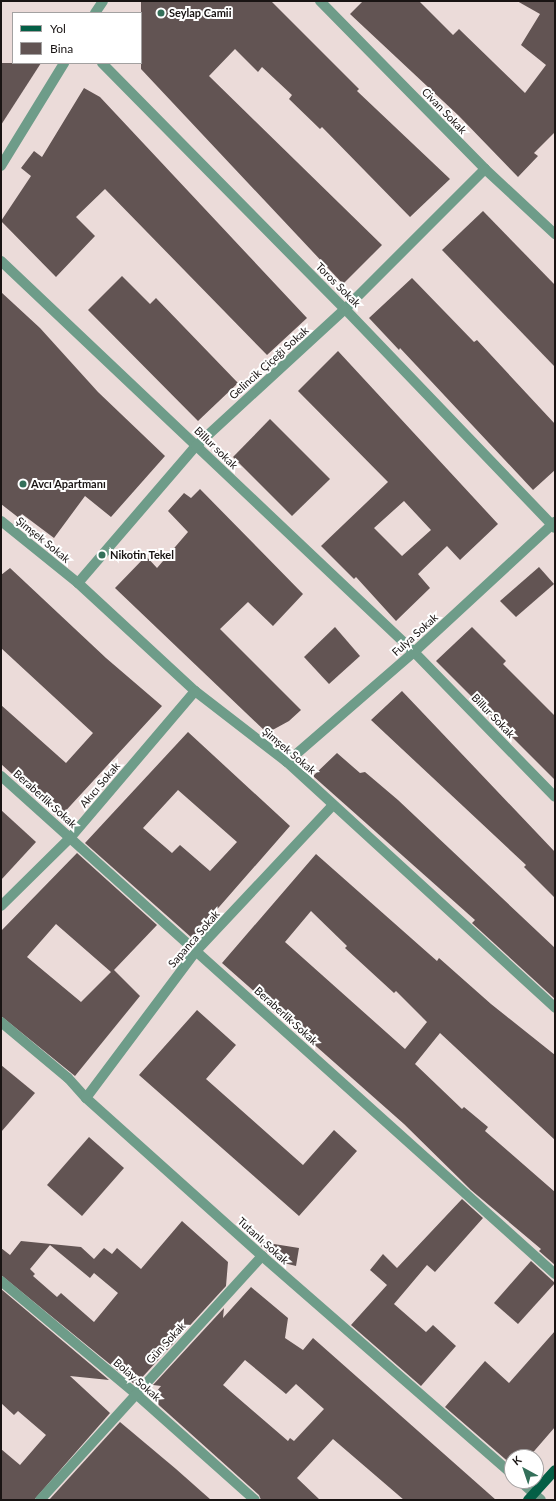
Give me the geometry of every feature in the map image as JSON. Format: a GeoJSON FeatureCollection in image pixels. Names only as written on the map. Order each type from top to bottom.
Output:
{"type":"FeatureCollection","features":[{"type":"Feature","properties":{"kind":"main road"},"geometry":{"type":"LineString","coordinates":[[535,1498],[555,1470]]}},
{"type":"Feature","properties":{"kind":"street"},"geometry":{"type":"LineString","coordinates":[[96,12],[103,1]]}},
{"type":"Feature","properties":{"kind":"street","name":"Civan Sokak"},"geometry":{"type":"LineString","coordinates":[[320,1],[485,169],[555,234]]}},
{"type":"Feature","properties":{"kind":"street"},"geometry":{"type":"LineString","coordinates":[[1,166],[63,64]]}},
{"type":"Feature","properties":{"kind":"street","name":"Toros Sokak"},"geometry":{"type":"LineString","coordinates":[[103,64],[554,525]]}},
{"type":"Feature","properties":{"kind":"street","name":"Gelincik Çiçeği Sokak"},"geometry":{"type":"LineString","coordinates":[[78,583],[196,446],[345,310],[485,169]]}},
{"type":"Feature","properties":{"kind":"street","name":"Billur sokak"},"geometry":{"type":"LineString","coordinates":[[1,261],[414,652]]}},
{"type":"Feature","properties":{"kind":"street","name":"Şimşek Sokak"},"geometry":{"type":"LineString","coordinates":[[1,521],[78,583],[195,691],[288,762],[332,806],[555,1008]]}},
{"type":"Feature","properties":{"kind":"street","name":"Fulya Sokak"},"geometry":{"type":"LineString","coordinates":[[288,762],[414,652],[554,525]]}},
{"type":"Feature","properties":{"kind":"street","name":"Billur Sokak"},"geometry":{"type":"LineString","coordinates":[[414,652],[555,797]]}},
{"type":"Feature","properties":{"kind":"street","name":"Akıcı Sokak"},"geometry":{"type":"LineString","coordinates":[[1,906],[70,838],[195,691]]}},
{"type":"Feature","properties":{"kind":"street","name":"Beraberlik Sokak"},"geometry":{"type":"LineString","coordinates":[[1,776],[555,1274]]}},
{"type":"Feature","properties":{"kind":"street","name":"Sapanca Sokak"},"geometry":{"type":"LineString","coordinates":[[86,1098],[196,951],[332,806]]}},
{"type":"Feature","properties":{"kind":"street","name":"Tutanlı Sokak"},"geometry":{"type":"LineString","coordinates":[[1,1022],[68,1078],[86,1098],[262,1256],[504,1467]]}},
{"type":"Feature","properties":{"kind":"street","name":"Gün Sokak"},"geometry":{"type":"LineString","coordinates":[[40,1500],[262,1256]]}},
{"type":"Feature","properties":{"kind":"street","name":"Bolay Sokak"},"geometry":{"type":"LineString","coordinates":[[1,1281],[136,1394],[255,1500]]}},
{"type":"Feature","properties":{"kind":"street"},"geometry":{"type":"LineString","coordinates":[[527,1489],[535,1498]]}},
{"type":"Feature","properties":{"kind":"building"},"geometry":{"type":"Polygon","coordinates":[[[141,1],[271,1],[359,89],[357,91],[450,179],[410,217],[322,127],[320,129],[289,99],[292,95],[262,67],[258,72],[235,49],[209,76],[382,245],[343,284],[141,69],[141,1]]]}},
{"type":"Feature","properties":{"kind":"building"},"geometry":{"type":"Polygon","coordinates":[[[363,1],[419,1],[453,35],[459,29],[525,93],[546,65],[521,45],[540,14],[517,1],[555,1],[555,132],[534,153],[538,156],[518,177],[459,116],[350,14],[363,1]]]}},
{"type":"Feature","properties":{"kind":"building"},"geometry":{"type":"Polygon","coordinates":[[[1,63],[40,64],[1,125],[1,63]]]}},
{"type":"Feature","properties":{"kind":"building"},"geometry":{"type":"Polygon","coordinates":[[[84,88],[100,97],[307,318],[267,355],[105,189],[76,217],[95,236],[56,277],[1,221],[31,176],[21,168],[34,151],[42,157],[84,88]]]}},
{"type":"Feature","properties":{"kind":"building"},"geometry":{"type":"Polygon","coordinates":[[[483,211],[555,285],[555,367],[442,250],[483,211]]]}},
{"type":"Feature","properties":{"kind":"building"},"geometry":{"type":"Polygon","coordinates":[[[122,276],[150,304],[156,298],[238,383],[198,421],[88,310],[122,276]]]}},
{"type":"Feature","properties":{"kind":"building"},"geometry":{"type":"Polygon","coordinates":[[[412,278],[474,342],[477,340],[555,424],[555,470],[533,490],[400,348],[399,350],[369,318],[412,278]]]}},
{"type":"Feature","properties":{"kind":"building"},"geometry":{"type":"Polygon","coordinates":[[[1,292],[40,328],[98,392],[165,456],[111,517],[85,496],[54,538],[22,514],[19,518],[1,504],[1,292]]]}},
{"type":"Feature","properties":{"kind":"building"},"geometry":{"type":"Polygon","coordinates":[[[338,351],[498,524],[460,560],[447,546],[418,574],[430,588],[396,621],[356,577],[354,579],[321,546],[388,482],[298,391],[338,351]],[[404,501],[374,528],[402,556],[431,530],[404,501]]]}},
{"type":"Feature","properties":{"kind":"building"},"geometry":{"type":"Polygon","coordinates":[[[270,419],[330,479],[292,516],[233,457],[270,419]]]}},
{"type":"Feature","properties":{"kind":"building"},"geometry":{"type":"Polygon","coordinates":[[[200,489],[303,594],[273,626],[248,602],[220,629],[301,710],[289,721],[267,733],[115,588],[146,556],[157,568],[188,532],[168,511],[184,493],[191,498],[200,489]]]}},
{"type":"Feature","properties":{"kind":"building"},"geometry":{"type":"Polygon","coordinates":[[[539,567],[554,584],[516,617],[500,601],[539,567]]]}},
{"type":"Feature","properties":{"kind":"building"},"geometry":{"type":"Polygon","coordinates":[[[10,568],[106,658],[162,706],[60,817],[1,764],[1,705],[66,763],[93,733],[1,648],[1,575],[10,568]]]}},
{"type":"Feature","properties":{"kind":"building"},"geometry":{"type":"Polygon","coordinates":[[[335,627],[360,656],[329,684],[304,657],[335,627]]]}},
{"type":"Feature","properties":{"kind":"building"},"geometry":{"type":"Polygon","coordinates":[[[472,627],[506,661],[503,664],[555,716],[555,780],[436,661],[472,627]]]}},
{"type":"Feature","properties":{"kind":"building"},"geometry":{"type":"Polygon","coordinates":[[[402,691],[555,852],[555,898],[524,867],[526,865],[371,720],[402,691]]]}},
{"type":"Feature","properties":{"kind":"building"},"geometry":{"type":"Polygon","coordinates":[[[188,732],[290,826],[192,938],[85,843],[188,732]],[[178,790],[143,828],[172,853],[180,845],[210,871],[237,842],[178,790]]]}},
{"type":"Feature","properties":{"kind":"building"},"geometry":{"type":"Polygon","coordinates":[[[337,753],[360,773],[365,772],[398,800],[555,948],[555,999],[472,923],[475,920],[313,776],[337,753]]]}},
{"type":"Feature","properties":{"kind":"building"},"geometry":{"type":"Polygon","coordinates":[[[1,810],[36,842],[1,880],[1,810]]]}},
{"type":"Feature","properties":{"kind":"building"},"geometry":{"type":"Polygon","coordinates":[[[77,853],[157,925],[114,970],[140,996],[75,1076],[1,1016],[1,931],[77,853]],[[56,924],[27,957],[81,1002],[111,972],[56,924]]]}},
{"type":"Feature","properties":{"kind":"building"},"geometry":{"type":"Polygon","coordinates":[[[316,854],[437,961],[439,958],[491,1004],[555,1055],[555,1140],[440,1033],[415,1064],[462,1109],[464,1107],[488,1127],[485,1131],[555,1192],[555,1265],[539,1251],[541,1249],[471,1190],[404,1124],[222,963],[316,854]],[[311,911],[285,942],[405,1049],[427,1022],[396,991],[394,993],[345,948],[347,946],[311,911]]]}},
{"type":"Feature","properties":{"kind":"building"},"geometry":{"type":"Polygon","coordinates":[[[197,1010],[236,1045],[206,1079],[303,1165],[334,1130],[357,1151],[299,1216],[139,1075],[197,1010]]]}},
{"type":"Feature","properties":{"kind":"building"},"geometry":{"type":"Polygon","coordinates":[[[1,1065],[35,1093],[1,1132],[1,1065]]]}},
{"type":"Feature","properties":{"kind":"building"},"geometry":{"type":"Polygon","coordinates":[[[89,1137],[124,1168],[82,1216],[47,1185],[89,1137]]]}},
{"type":"Feature","properties":{"kind":"building"},"geometry":{"type":"Polygon","coordinates":[[[462,1199],[483,1218],[435,1272],[427,1265],[394,1304],[426,1332],[433,1325],[456,1346],[421,1386],[351,1325],[387,1285],[370,1270],[383,1254],[397,1268],[462,1199]]]}},
{"type":"Feature","properties":{"kind":"building"},"geometry":{"type":"Polygon","coordinates":[[[182,1221],[228,1262],[226,1286],[137,1383],[133,1383],[1,1275],[1,1248],[10,1255],[21,1241],[81,1247],[94,1259],[104,1248],[112,1254],[117,1248],[141,1269],[182,1221]],[[50,1245],[30,1269],[35,1274],[33,1276],[57,1297],[61,1293],[94,1322],[118,1293],[94,1273],[90,1278],[50,1245]]]}},
{"type":"Feature","properties":{"kind":"building"},"geometry":{"type":"Polygon","coordinates":[[[255,1241],[299,1248],[296,1266],[284,1263],[282,1265],[255,1241]]]}},
{"type":"Feature","properties":{"kind":"building"},"geometry":{"type":"Polygon","coordinates":[[[531,1261],[555,1283],[518,1324],[494,1303],[531,1261]]]}},
{"type":"Feature","properties":{"kind":"building"},"geometry":{"type":"Polygon","coordinates":[[[251,1287],[288,1318],[285,1338],[303,1350],[313,1338],[496,1500],[404,1500],[333,1439],[297,1478],[320,1500],[261,1500],[259,1495],[151,1398],[161,1386],[153,1385],[224,1308],[223,1318],[251,1287]],[[245,1360],[223,1385],[288,1441],[290,1438],[294,1441],[324,1409],[296,1384],[286,1394],[245,1360]]]}},
{"type":"Feature","properties":{"kind":"building"},"geometry":{"type":"Polygon","coordinates":[[[1,1289],[109,1380],[70,1376],[110,1413],[34,1500],[1,1500],[1,1449],[20,1465],[46,1435],[18,1411],[14,1415],[1,1403],[1,1289]]]}},
{"type":"Feature","properties":{"kind":"building"},"geometry":{"type":"Polygon","coordinates":[[[555,1331],[555,1427],[536,1449],[504,1449],[504,1458],[445,1407],[485,1361],[509,1383],[555,1331]]]}},
{"type":"Feature","properties":{"kind":"building"},"geometry":{"type":"Polygon","coordinates":[[[120,1422],[176,1469],[211,1500],[49,1500],[120,1422]]]}},
{"type":"Feature","properties":{"kind":"place","name":"Seylap Camii"},"geometry":{"type":"Point","coordinates":[161,13]}},
{"type":"Feature","properties":{"kind":"place","name":"Avcı Apartmanı"},"geometry":{"type":"Point","coordinates":[23,484]}},
{"type":"Feature","properties":{"kind":"place","name":"Nikotin Tekel"},"geometry":{"type":"Point","coordinates":[102,555]}}]}
